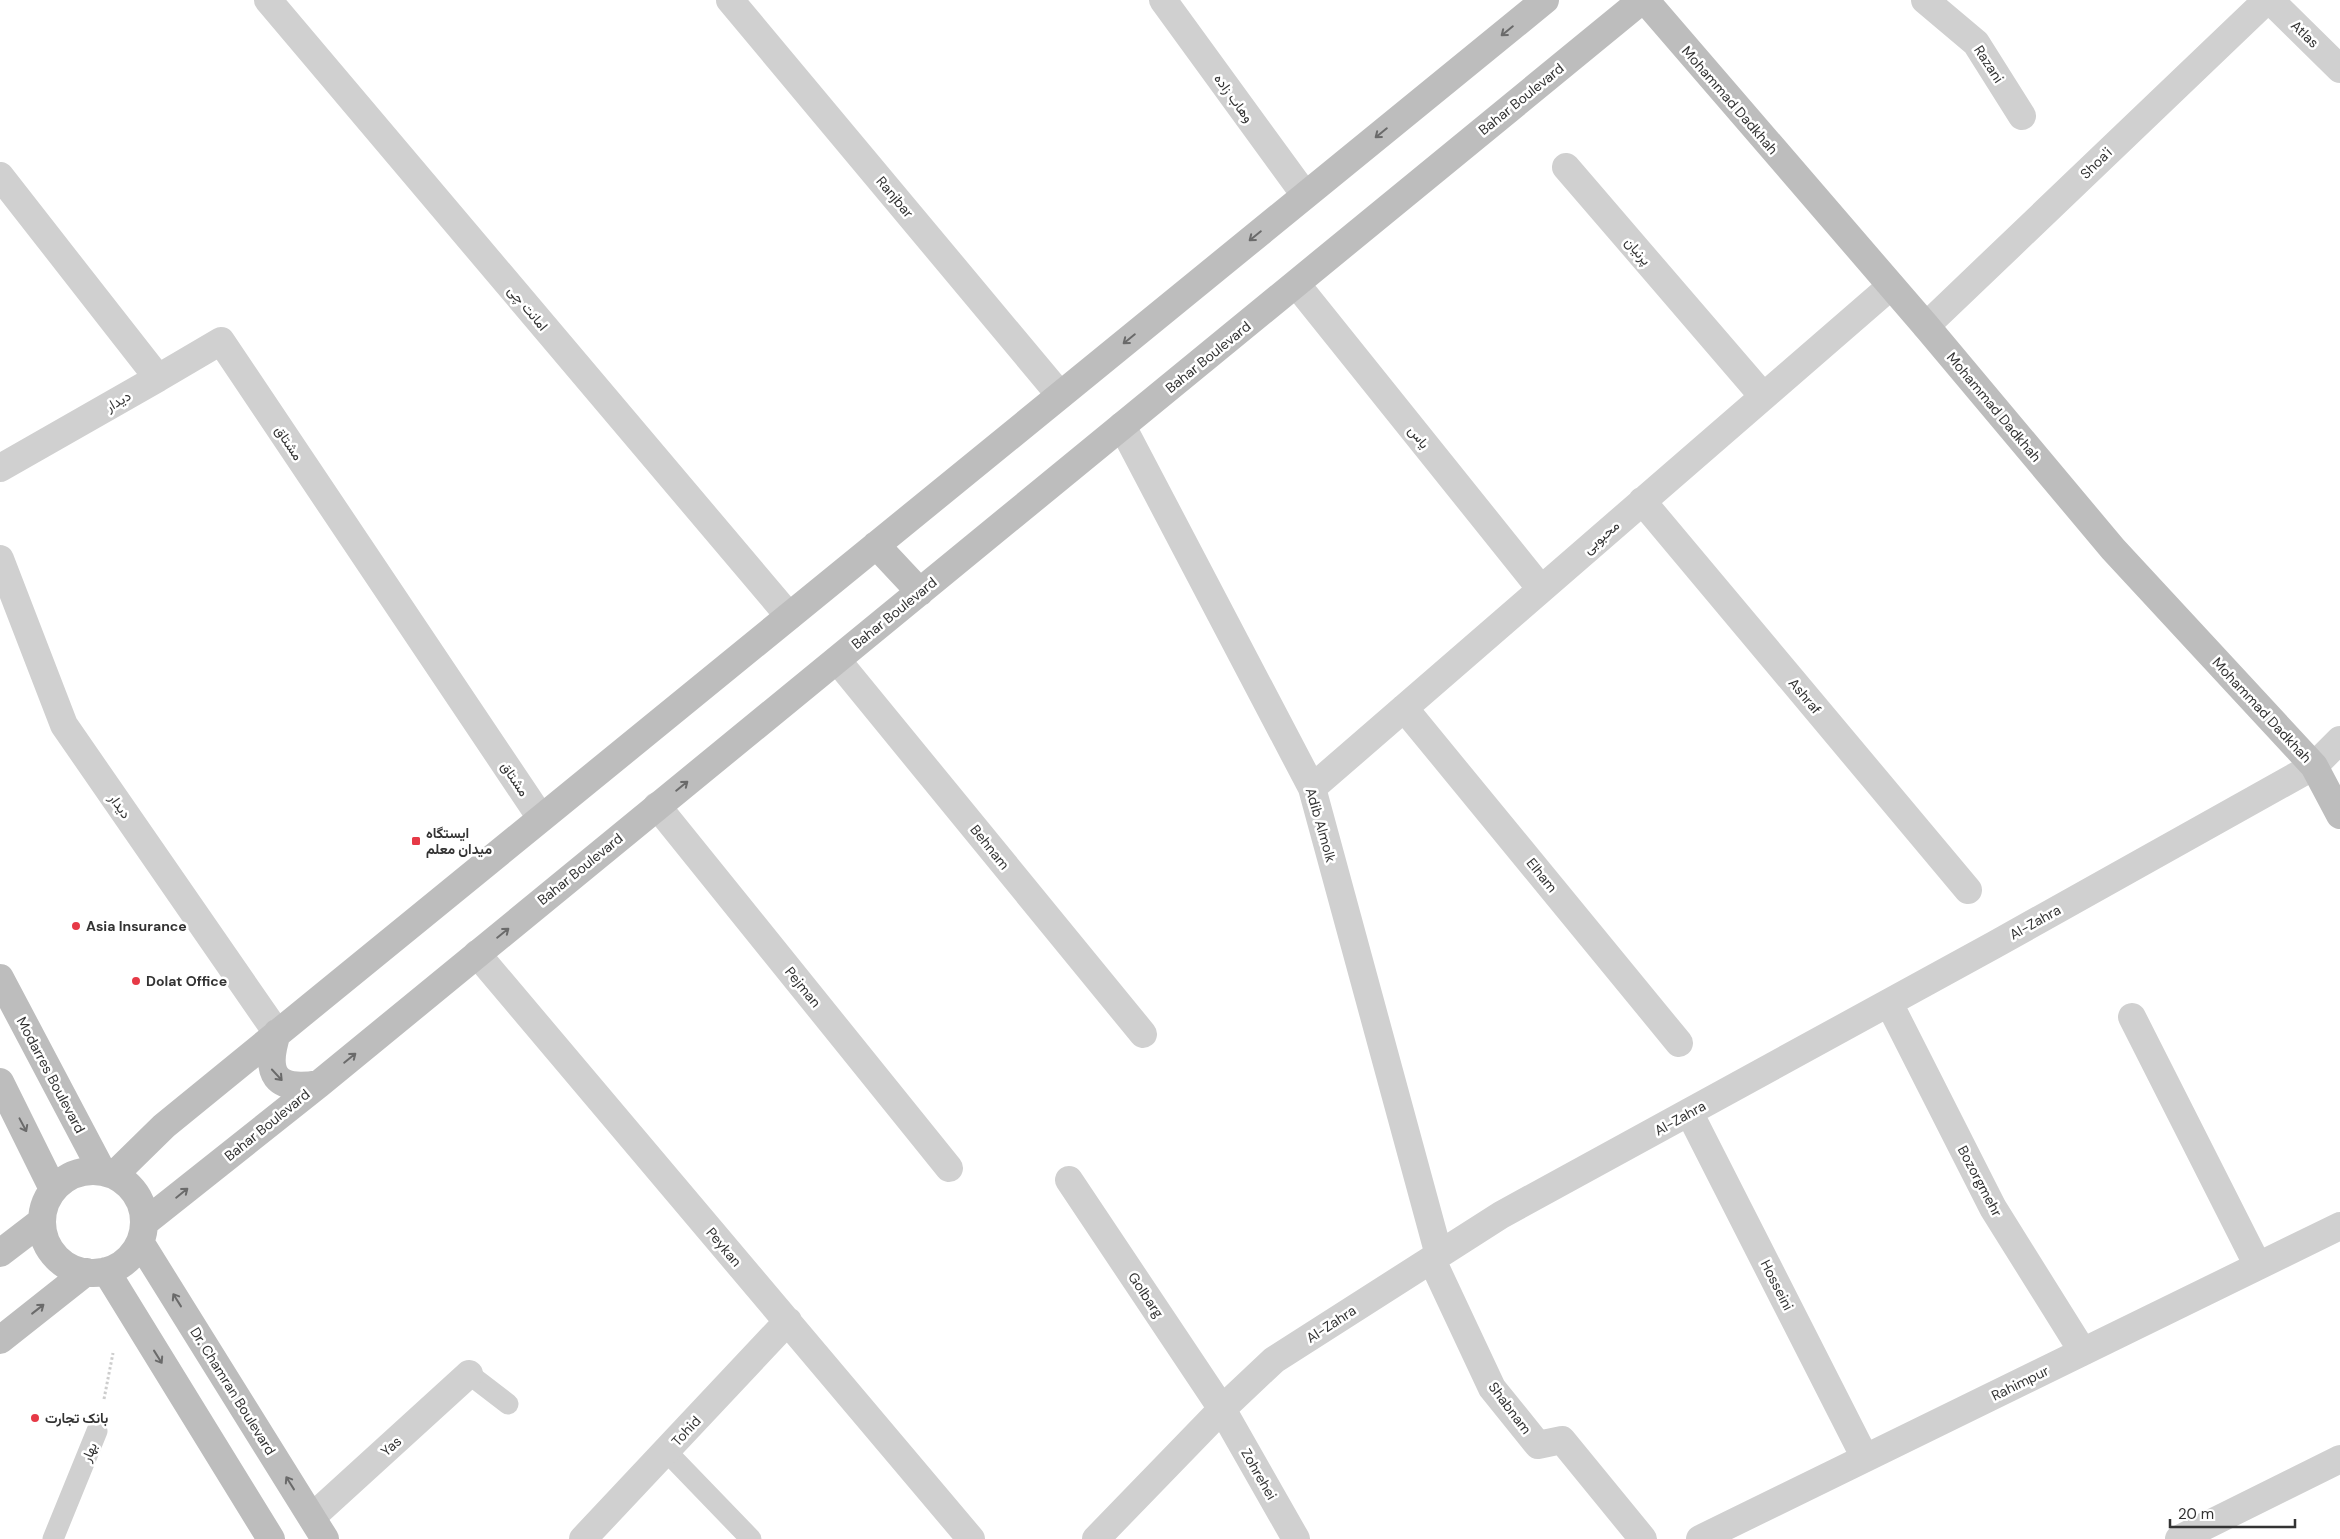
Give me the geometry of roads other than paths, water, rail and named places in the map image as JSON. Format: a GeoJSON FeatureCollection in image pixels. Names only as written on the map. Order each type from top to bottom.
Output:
{"type":"FeatureCollection","features":[{"type":"Feature","properties":{"kind":"main road","name":"Bahar Boulevard"},"geometry":{"type":"LineString","coordinates":[[142,1233],[319,1084],[657,806],[1644,0]]}},
{"type":"Feature","properties":{"kind":"main road","name":"Mohammad Dadkhah"},"geometry":{"type":"LineString","coordinates":[[1644,0],[1926,326],[2113,549],[2314,766],[2340,815]]}},
{"type":"Feature","properties":{"kind":"main road"},"geometry":{"type":"LineString","coordinates":[[108,1173],[277,1033],[1305,196],[1534,3]]}},
{"type":"Feature","properties":{"kind":"main road"},"geometry":{"type":"LineString","coordinates":[[876,545],[920,592]]}},
{"type":"Feature","properties":{"kind":"main road","name":"Modarres Boulevard"},"geometry":{"type":"LineString","coordinates":[[0,978],[108,1173]]}},
{"type":"Feature","properties":{"kind":"main road"},"geometry":{"type":"LineString","coordinates":[[277,1033],[270,1054],[271,1068],[276,1077],[290,1085],[319,1084]]}},
{"type":"Feature","properties":{"kind":"main road"},"geometry":{"type":"LineString","coordinates":[[0,1082],[54,1189]]}},
{"type":"Feature","properties":{"kind":"main road"},"geometry":{"type":"LineString","coordinates":[[0,1340],[96,1272],[120,1265],[132,1255],[142,1233],[141,1204],[130,1186],[108,1173],[84,1171],[67,1178],[54,1189],[47,1199],[42,1221],[45,1239],[54,1255],[68,1266],[96,1272],[124,1302],[271,1539]]}},
{"type":"Feature","properties":{"kind":"main road"},"geometry":{"type":"LineString","coordinates":[[0,1253],[42,1221]]}},
{"type":"Feature","properties":{"kind":"main road","name":"Dr. Chamran Boulevard"},"geometry":{"type":"LineString","coordinates":[[142,1233],[318,1528]]}},
{"type":"Feature","properties":{"kind":"street","name":"امانت چی"},"geometry":{"type":"LineString","coordinates":[[268,0],[788,616]]}},
{"type":"Feature","properties":{"kind":"street","name":"Ranjbar"},"geometry":{"type":"LineString","coordinates":[[730,0],[1060,395]]}},
{"type":"Feature","properties":{"kind":"street","name":"وهاب زاده"},"geometry":{"type":"LineString","coordinates":[[1163,0],[1305,196]]}},
{"type":"Feature","properties":{"kind":"street","name":"Razani"},"geometry":{"type":"LineString","coordinates":[[1925,0],[1976,43],[2022,116]]}},
{"type":"Feature","properties":{"kind":"street","name":"Atlas"},"geometry":{"type":"LineString","coordinates":[[2268,0],[2340,69]]}},
{"type":"Feature","properties":{"kind":"street","name":"Shoa'i"},"geometry":{"type":"LineString","coordinates":[[1926,326],[2268,0]]}},
{"type":"Feature","properties":{"kind":"street","name":"پرنیان"},"geometry":{"type":"LineString","coordinates":[[1566,167],[1763,396]]}},
{"type":"Feature","properties":{"kind":"street"},"geometry":{"type":"LineString","coordinates":[[0,176],[158,378]]}},
{"type":"Feature","properties":{"kind":"street","name":"یاس"},"geometry":{"type":"LineString","coordinates":[[1297,284],[1541,589]]}},
{"type":"Feature","properties":{"kind":"street","name":"محبوبی"},"geometry":{"type":"LineString","coordinates":[[1312,788],[1891,286]]}},
{"type":"Feature","properties":{"kind":"street","name":"مشتاق"},"geometry":{"type":"LineString","coordinates":[[158,378],[221,341],[542,818]]}},
{"type":"Feature","properties":{"kind":"street","name":"دیدار"},"geometry":{"type":"LineString","coordinates":[[0,468],[158,378]]}},
{"type":"Feature","properties":{"kind":"street","name":"Adib Almolk"},"geometry":{"type":"LineString","coordinates":[[1122,426],[1312,788],[1436,1257]]}},
{"type":"Feature","properties":{"kind":"street","name":"Ashraf"},"geometry":{"type":"LineString","coordinates":[[1642,501],[1968,890]]}},
{"type":"Feature","properties":{"kind":"street","name":"دیدار"},"geometry":{"type":"LineString","coordinates":[[0,559],[64,725],[277,1033]]}},
{"type":"Feature","properties":{"kind":"street","name":"Behnam"},"geometry":{"type":"LineString","coordinates":[[837,660],[1143,1034]]}},
{"type":"Feature","properties":{"kind":"street","name":"Elham"},"geometry":{"type":"LineString","coordinates":[[1404,708],[1680,1043]]}},
{"type":"Feature","properties":{"kind":"street","name":"Al-Zahra"},"geometry":{"type":"LineString","coordinates":[[1096,1539],[1222,1409],[1274,1360],[1501,1215],[1888,1003],[2314,766],[2340,740]]}},
{"type":"Feature","properties":{"kind":"street","name":"Pejman"},"geometry":{"type":"LineString","coordinates":[[657,806],[950,1168]]}},
{"type":"Feature","properties":{"kind":"street","name":"Peykan"},"geometry":{"type":"LineString","coordinates":[[477,954],[972,1539]]}},
{"type":"Feature","properties":{"kind":"street","name":"Bozorgmehr"},"geometry":{"type":"LineString","coordinates":[[1888,1003],[1993,1208],[2083,1352]]}},
{"type":"Feature","properties":{"kind":"street"},"geometry":{"type":"LineString","coordinates":[[2132,1017],[2258,1266]]}},
{"type":"Feature","properties":{"kind":"street","name":"Hosseini"},"geometry":{"type":"LineString","coordinates":[[1689,1112],[1866,1458]]}},
{"type":"Feature","properties":{"kind":"street","name":"Golbarg"},"geometry":{"type":"LineString","coordinates":[[1069,1180],[1222,1409]]}},
{"type":"Feature","properties":{"kind":"street","name":"Rahimpur"},"geometry":{"type":"LineString","coordinates":[[1700,1539],[2340,1226]]}},
{"type":"Feature","properties":{"kind":"street","name":"Shabnam"},"geometry":{"type":"LineString","coordinates":[[1436,1257],[1492,1388],[1538,1446],[1562,1440],[1643,1539]]}},
{"type":"Feature","properties":{"kind":"street","name":"Tohid"},"geometry":{"type":"LineString","coordinates":[[583,1539],[667,1452],[788,1321]]}},
{"type":"Feature","properties":{"kind":"street","name":"Yas"},"geometry":{"type":"LineString","coordinates":[[318,1528],[469,1374]]}},
{"type":"Feature","properties":{"kind":"street","name":"Zohrehei"},"geometry":{"type":"LineString","coordinates":[[1222,1409],[1296,1539]]}},
{"type":"Feature","properties":{"kind":"street"},"geometry":{"type":"LineString","coordinates":[[2179,1539],[2340,1459]]}},
{"type":"Feature","properties":{"kind":"lane"},"geometry":{"type":"LineString","coordinates":[[469,1374],[508,1404]]}},
{"type":"Feature","properties":{"kind":"lane","name":"بهار"},"geometry":{"type":"LineString","coordinates":[[53,1539],[98,1431]]}},
{"type":"Feature","properties":{"kind":"lane"},"geometry":{"type":"LineString","coordinates":[[667,1452],[751,1539]]}},
{"type":"Feature","properties":{"kind":"place","name":"ایستگاه میدان معلم"},"geometry":{"type":"Point","coordinates":[416,841]}},
{"type":"Feature","properties":{"kind":"place","name":"Asia Insurance"},"geometry":{"type":"Point","coordinates":[76,926]}},
{"type":"Feature","properties":{"kind":"place","name":"Dolat Office"},"geometry":{"type":"Point","coordinates":[136,981]}},
{"type":"Feature","properties":{"kind":"place","name":"بانک تجارت"},"geometry":{"type":"Point","coordinates":[35,1418]}}]}
